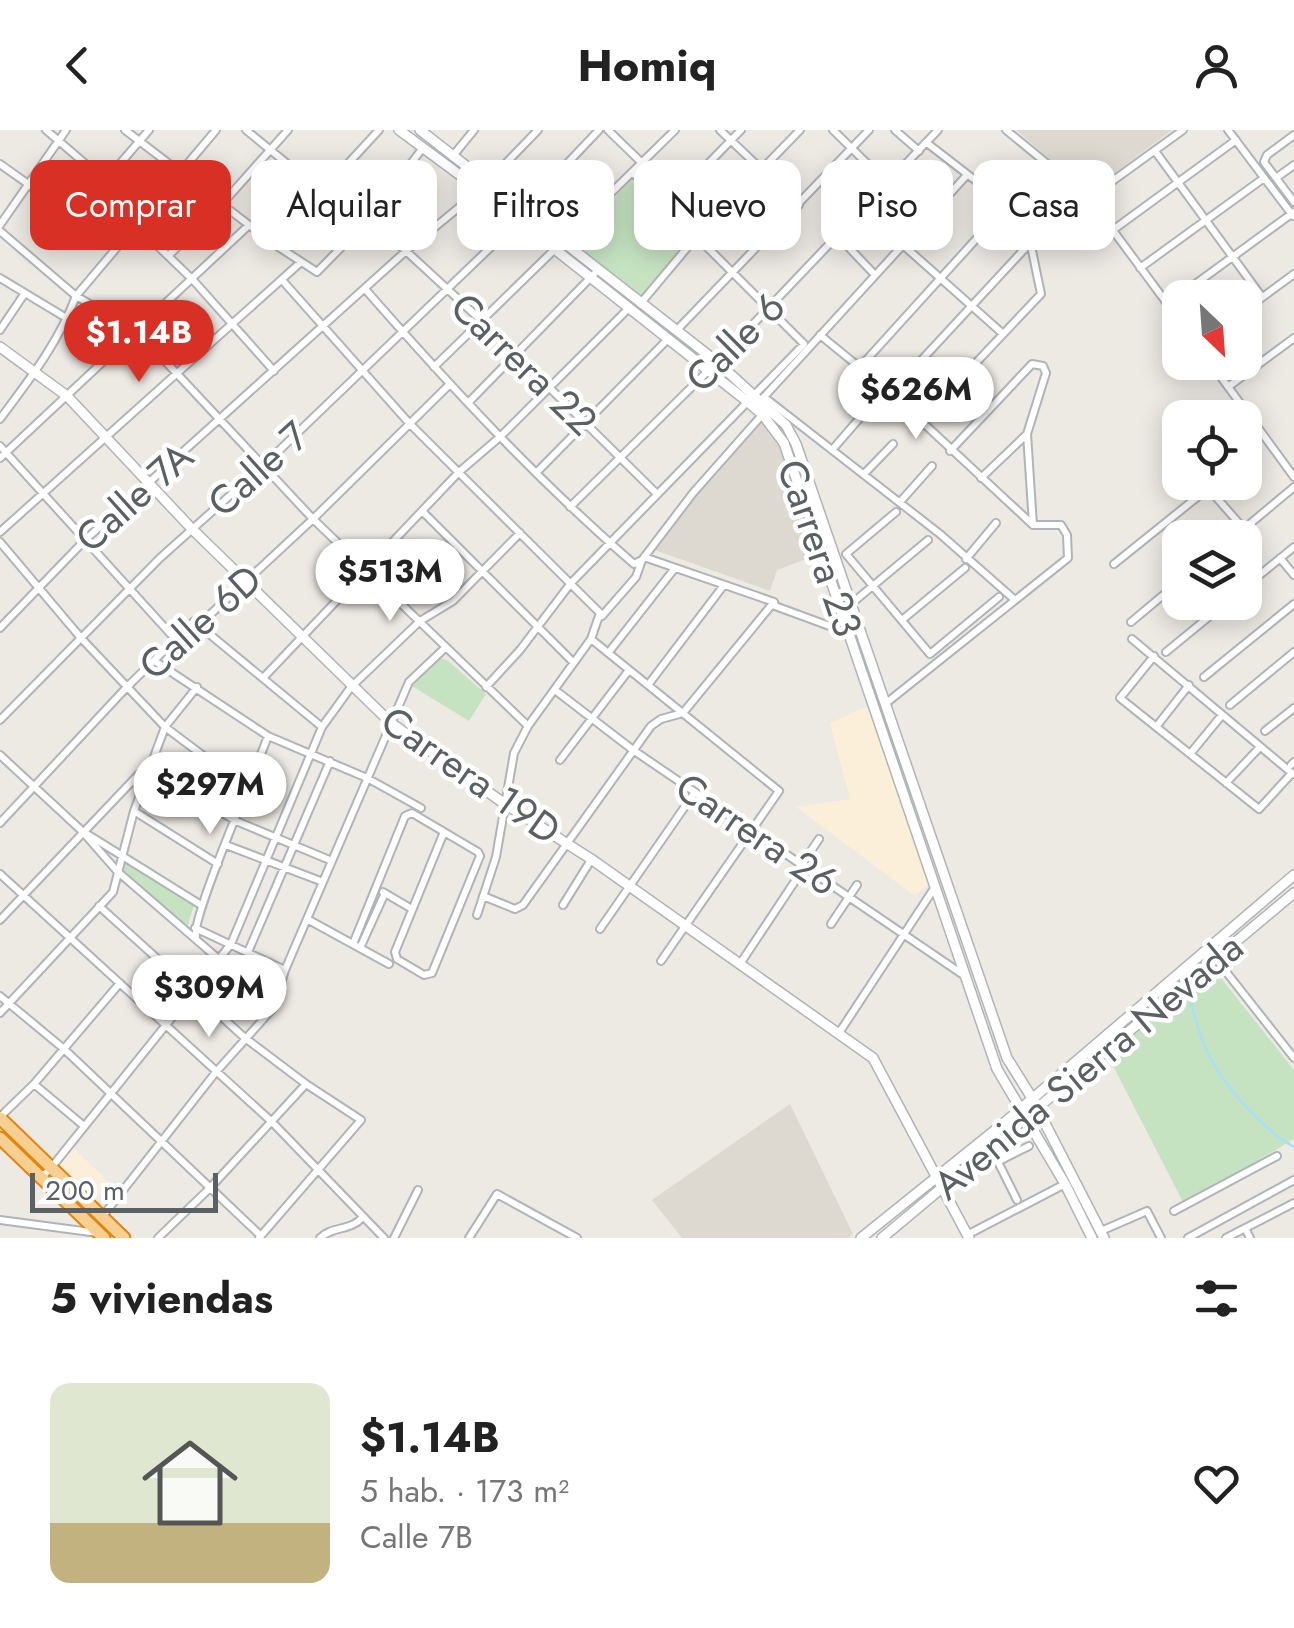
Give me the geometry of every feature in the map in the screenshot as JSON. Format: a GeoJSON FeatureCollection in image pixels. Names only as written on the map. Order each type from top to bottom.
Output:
{"type":"FeatureCollection","features":[{"type":"Feature","properties":{"kind":"highway"},"geometry":{"type":"LineString","coordinates":[[0,1118],[124,1238]]}},
{"type":"Feature","properties":{"kind":"highway"},"geometry":{"type":"LineString","coordinates":[[0,1138],[101,1235]]}},
{"type":"Feature","properties":{"kind":"main road","name":"Carrera 23"},"geometry":{"type":"LineString","coordinates":[[399,130],[422,149],[457,168]]}},
{"type":"Feature","properties":{"kind":"main road","name":"Carrera 23"},"geometry":{"type":"LineString","coordinates":[[420,130],[448,161]]}},
{"type":"Feature","properties":{"kind":"main road","name":"Carrera 23"},"geometry":{"type":"LineString","coordinates":[[554,250],[676,330],[786,424],[836,578],[848,629],[997,1069],[1096,1236]]}},
{"type":"Feature","properties":{"kind":"main road","name":"Carrera 23"},"geometry":{"type":"LineString","coordinates":[[571,250],[667,340],[708,371],[756,398],[762,415],[784,443],[836,578],[851,604],[1007,1058],[1032,1098],[1096,1236]]}},
{"type":"Feature","properties":{"kind":"main road","name":"Carrera 19D"},"geometry":{"type":"LineString","coordinates":[[0,348],[67,396],[192,529],[391,723],[504,804],[591,858],[839,1033],[878,1065],[943,1188]]}},
{"type":"Feature","properties":{"kind":"main road","name":"Avenida Sierra Nevada"},"geometry":{"type":"LineString","coordinates":[[861,1238],[1008,1120],[1294,875]]}},
{"type":"Feature","properties":{"kind":"main road","name":"Avenida Sierra Nevada"},"geometry":{"type":"LineString","coordinates":[[882,1238],[1294,893]]}},
{"type":"Feature","properties":{"kind":"main road"},"geometry":{"type":"LineString","coordinates":[[997,1069],[1010,1099],[1008,1120]]}},
{"type":"Feature","properties":{"kind":"main road"},"geometry":{"type":"LineString","coordinates":[[943,1188],[968,1236]]}},
{"type":"Feature","properties":{"kind":"street"},"geometry":{"type":"LineString","coordinates":[[46,130],[81,160]]}},
{"type":"Feature","properties":{"kind":"street"},"geometry":{"type":"LineString","coordinates":[[66,130],[26,183],[0,228],[76,296],[137,331],[313,519],[528,726]]}},
{"type":"Feature","properties":{"kind":"street"},"geometry":{"type":"LineString","coordinates":[[126,130],[165,160]]}},
{"type":"Feature","properties":{"kind":"street"},"geometry":{"type":"LineString","coordinates":[[124,160],[148,130]]}},
{"type":"Feature","properties":{"kind":"street"},"geometry":{"type":"LineString","coordinates":[[191,160],[216,130]]}},
{"type":"Feature","properties":{"kind":"street","name":"Carrera 22"},"geometry":{"type":"LineString","coordinates":[[246,130],[282,160]]}},
{"type":"Feature","properties":{"kind":"street"},"geometry":{"type":"LineString","coordinates":[[231,194],[288,130]]}},
{"type":"Feature","properties":{"kind":"street"},"geometry":{"type":"LineString","coordinates":[[351,160],[379,130]]}},
{"type":"Feature","properties":{"kind":"street"},"geometry":{"type":"LineString","coordinates":[[448,161],[474,130]]}},
{"type":"Feature","properties":{"kind":"street","name":"Calle 7A"},"geometry":{"type":"LineString","coordinates":[[508,160],[538,130]]}},
{"type":"Feature","properties":{"kind":"street"},"geometry":{"type":"LineString","coordinates":[[570,160],[599,130]]}},
{"type":"Feature","properties":{"kind":"street"},"geometry":{"type":"LineString","coordinates":[[608,130],[639,160]]}},
{"type":"Feature","properties":{"kind":"street"},"geometry":{"type":"LineString","coordinates":[[645,160],[674,130]]}},
{"type":"Feature","properties":{"kind":"street"},"geometry":{"type":"LineString","coordinates":[[720,130],[751,160]]}},
{"type":"Feature","properties":{"kind":"street"},"geometry":{"type":"LineString","coordinates":[[712,160],[741,130]]}},
{"type":"Feature","properties":{"kind":"street"},"geometry":{"type":"LineString","coordinates":[[771,160],[800,130]]}},
{"type":"Feature","properties":{"kind":"street"},"geometry":{"type":"LineString","coordinates":[[833,130],[863,160]]}},
{"type":"Feature","properties":{"kind":"street"},"geometry":{"type":"LineString","coordinates":[[801,203],[869,130]]}},
{"type":"Feature","properties":{"kind":"street"},"geometry":{"type":"LineString","coordinates":[[895,130],[919,152]]}},
{"type":"Feature","properties":{"kind":"street","name":"Calle 6"},"geometry":{"type":"LineString","coordinates":[[911,160],[938,130]]}},
{"type":"Feature","properties":{"kind":"street"},"geometry":{"type":"LineString","coordinates":[[1006,130],[1043,160]]}},
{"type":"Feature","properties":{"kind":"street"},"geometry":{"type":"LineString","coordinates":[[1115,179],[1183,130]]}},
{"type":"Feature","properties":{"kind":"street"},"geometry":{"type":"LineString","coordinates":[[1201,280],[1293,214],[1228,130]]}},
{"type":"Feature","properties":{"kind":"street"},"geometry":{"type":"LineString","coordinates":[[1294,135],[1267,155],[1264,162],[1294,202]]}},
{"type":"Feature","properties":{"kind":"street"},"geometry":{"type":"LineString","coordinates":[[1115,229],[1236,140]]}},
{"type":"Feature","properties":{"kind":"street"},"geometry":{"type":"LineString","coordinates":[[927,143],[973,181]]}},
{"type":"Feature","properties":{"kind":"street"},"geometry":{"type":"LineString","coordinates":[[414,160],[422,149]]}},
{"type":"Feature","properties":{"kind":"street"},"geometry":{"type":"LineString","coordinates":[[1154,151],[1250,280]]}},
{"type":"Feature","properties":{"kind":"street"},"geometry":{"type":"LineString","coordinates":[[0,164],[30,186]]}},
{"type":"Feature","properties":{"kind":"street"},"geometry":{"type":"LineString","coordinates":[[1276,178],[1294,165]]}},
{"type":"Feature","properties":{"kind":"street"},"geometry":{"type":"LineString","coordinates":[[614,190],[633,172]]}},
{"type":"Feature","properties":{"kind":"street"},"geometry":{"type":"LineString","coordinates":[[953,190],[966,176]]}},
{"type":"Feature","properties":{"kind":"street"},"geometry":{"type":"LineString","coordinates":[[1140,268],[1264,178]]}},
{"type":"Feature","properties":{"kind":"street","name":"Calle 7A"},"geometry":{"type":"LineString","coordinates":[[0,628],[37,587],[148,482],[457,207]]}},
{"type":"Feature","properties":{"kind":"street"},"geometry":{"type":"LineString","coordinates":[[176,640],[2,452],[249,225],[231,211]]}},
{"type":"Feature","properties":{"kind":"street"},"geometry":{"type":"LineString","coordinates":[[1115,233],[1162,296]]}},
{"type":"Feature","properties":{"kind":"street"},"geometry":{"type":"LineString","coordinates":[[860,367],[973,243]]}},
{"type":"Feature","properties":{"kind":"street"},"geometry":{"type":"LineString","coordinates":[[0,419],[36,371],[68,318],[76,296],[114,250]]}},
{"type":"Feature","properties":{"kind":"street"},"geometry":{"type":"LineString","coordinates":[[162,250],[274,371]]}},
{"type":"Feature","properties":{"kind":"street"},"geometry":{"type":"LineString","coordinates":[[168,256],[174,250]]}},
{"type":"Feature","properties":{"kind":"street"},"geometry":{"type":"LineString","coordinates":[[283,250],[317,272],[339,250]]}},
{"type":"Feature","properties":{"kind":"street","name":"Calle 7"},"geometry":{"type":"LineString","coordinates":[[0,720],[129,589],[488,250]]}},
{"type":"Feature","properties":{"kind":"street"},"geometry":{"type":"LineString","coordinates":[[434,367],[554,250]]}},
{"type":"Feature","properties":{"kind":"street"},"geometry":{"type":"LineString","coordinates":[[640,304],[685,250]]}},
{"type":"Feature","properties":{"kind":"street"},"geometry":{"type":"LineString","coordinates":[[711,250],[806,346]]}},
{"type":"Feature","properties":{"kind":"street"},"geometry":{"type":"LineString","coordinates":[[676,330],[755,250]]}},
{"type":"Feature","properties":{"kind":"street","name":"Calle 6"},"geometry":{"type":"LineString","coordinates":[[570,507],[718,362],[825,250]]}},
{"type":"Feature","properties":{"kind":"street"},"geometry":{"type":"LineString","coordinates":[[851,250],[875,275]]}},
{"type":"Feature","properties":{"kind":"street"},"geometry":{"type":"LineString","coordinates":[[486,686],[608,542],[820,335],[898,250]]}},
{"type":"Feature","properties":{"kind":"street"},"geometry":{"type":"LineString","coordinates":[[908,250],[1002,333]]}},
{"type":"Feature","properties":{"kind":"street"},"geometry":{"type":"LineString","coordinates":[[890,394],[1023,250]]}},
{"type":"Feature","properties":{"kind":"street"},"geometry":{"type":"LineString","coordinates":[[921,421],[1042,294],[1032,250]]}},
{"type":"Feature","properties":{"kind":"street","name":"Carrera 22"},"geometry":{"type":"LineString","coordinates":[[406,251],[656,493]]}},
{"type":"Feature","properties":{"kind":"street"},"geometry":{"type":"LineString","coordinates":[[0,532],[301,262]]}},
{"type":"Feature","properties":{"kind":"street"},"geometry":{"type":"LineString","coordinates":[[468,403],[594,274]]}},
{"type":"Feature","properties":{"kind":"street"},"geometry":{"type":"LineString","coordinates":[[1262,297],[1294,274]]}},
{"type":"Feature","properties":{"kind":"street"},"geometry":{"type":"LineString","coordinates":[[0,278],[68,318]]}},
{"type":"Feature","properties":{"kind":"street"},"geometry":{"type":"LineString","coordinates":[[282,280],[409,423],[596,608],[600,619]]}},
{"type":"Feature","properties":{"kind":"street"},"geometry":{"type":"LineString","coordinates":[[365,289],[450,385],[570,507],[634,564],[643,559],[674,568],[774,602],[843,631],[848,629]]}},
{"type":"Feature","properties":{"kind":"street"},"geometry":{"type":"LineString","coordinates":[[0,330],[25,293]]}},
{"type":"Feature","properties":{"kind":"street"},"geometry":{"type":"LineString","coordinates":[[264,677],[458,472],[500,436],[629,308]]}},
{"type":"Feature","properties":{"kind":"street"},"geometry":{"type":"LineString","coordinates":[[820,335],[921,421],[1033,525],[1061,525],[1067,535],[1068,558],[885,704]]}},
{"type":"Feature","properties":{"kind":"street"},"geometry":{"type":"LineString","coordinates":[[1228,387],[1294,338]]}},
{"type":"Feature","properties":{"kind":"street"},"geometry":{"type":"LineString","coordinates":[[537,472],[667,340]]}},
{"type":"Feature","properties":{"kind":"street"},"geometry":{"type":"LineString","coordinates":[[950,451],[1032,364],[1043,366],[1046,373],[1027,434],[1033,525]]}},
{"type":"Feature","properties":{"kind":"street"},"geometry":{"type":"LineString","coordinates":[[1223,380],[1294,477]]}},
{"type":"Feature","properties":{"kind":"street","name":"Calle 6D"},"geometry":{"type":"LineString","coordinates":[[0,823],[194,621],[201,623],[450,385]]}},
{"type":"Feature","properties":{"kind":"street"},"geometry":{"type":"LineString","coordinates":[[756,398],[864,474],[1015,600]]}},
{"type":"Feature","properties":{"kind":"street"},"geometry":{"type":"LineString","coordinates":[[832,450],[865,412]]}},
{"type":"Feature","properties":{"kind":"street"},"geometry":{"type":"LineString","coordinates":[[476,915],[496,856],[514,753],[528,726],[693,492],[762,415]]}},
{"type":"Feature","properties":{"kind":"street"},"geometry":{"type":"LineString","coordinates":[[791,434],[801,426]]}},
{"type":"Feature","properties":{"kind":"street"},"geometry":{"type":"LineString","coordinates":[[982,478],[1027,434]]}},
{"type":"Feature","properties":{"kind":"street"},"geometry":{"type":"LineString","coordinates":[[864,474],[893,444]]}},
{"type":"Feature","properties":{"kind":"street"},"geometry":{"type":"LineString","coordinates":[[899,502],[932,466]]}},
{"type":"Feature","properties":{"kind":"street"},"geometry":{"type":"LineString","coordinates":[[1255,520],[1294,488]]}},
{"type":"Feature","properties":{"kind":"street"},"geometry":{"type":"LineString","coordinates":[[1114,564],[1195,500]]}},
{"type":"Feature","properties":{"kind":"street"},"geometry":{"type":"LineString","coordinates":[[1219,500],[1236,520]]}},
{"type":"Feature","properties":{"kind":"street"},"geometry":{"type":"LineString","coordinates":[[422,511],[573,662]]}},
{"type":"Feature","properties":{"kind":"street"},"geometry":{"type":"LineString","coordinates":[[896,512],[846,554],[930,654],[999,597]]}},
{"type":"Feature","properties":{"kind":"street"},"geometry":{"type":"LineString","coordinates":[[902,620],[966,563],[996,524]]}},
{"type":"Feature","properties":{"kind":"street"},"geometry":{"type":"LineString","coordinates":[[36,1172],[44,1175],[51,1168],[231,944],[322,727],[350,686],[420,620],[453,601],[484,574],[520,534]]}},
{"type":"Feature","properties":{"kind":"street"},"geometry":{"type":"LineString","coordinates":[[851,604],[928,540]]}},
{"type":"Feature","properties":{"kind":"street"},"geometry":{"type":"LineString","coordinates":[[0,542],[126,688],[166,727],[249,790]]}},
{"type":"Feature","properties":{"kind":"street"},"geometry":{"type":"LineString","coordinates":[[1262,573],[1294,547]]}},
{"type":"Feature","properties":{"kind":"street"},"geometry":{"type":"LineString","coordinates":[[1280,558],[1294,575]]}},
{"type":"Feature","properties":{"kind":"street"},"geometry":{"type":"LineString","coordinates":[[609,652],[674,568]]}},
{"type":"Feature","properties":{"kind":"street"},"geometry":{"type":"LineString","coordinates":[[648,685],[724,585]]}},
{"type":"Feature","properties":{"kind":"street"},"geometry":{"type":"LineString","coordinates":[[1131,622],[1162,596]]}},
{"type":"Feature","properties":{"kind":"street"},"geometry":{"type":"LineString","coordinates":[[483,896],[515,909],[523,905],[633,750],[661,719],[682,713],[774,602]]}},
{"type":"Feature","properties":{"kind":"street"},"geometry":{"type":"LineString","coordinates":[[1204,677],[1294,604]]}},
{"type":"Feature","properties":{"kind":"street"},"geometry":{"type":"LineString","coordinates":[[1166,652],[1205,620]]}},
{"type":"Feature","properties":{"kind":"street"},"geometry":{"type":"LineString","coordinates":[[194,621],[322,727]]}},
{"type":"Feature","properties":{"kind":"street"},"geometry":{"type":"LineString","coordinates":[[591,638],[778,790],[661,960]]}},
{"type":"Feature","properties":{"kind":"street"},"geometry":{"type":"LineString","coordinates":[[1132,638],[1154,656],[1260,747],[1293,769],[1259,809],[1120,698],[1154,656]]}},
{"type":"Feature","properties":{"kind":"street"},"geometry":{"type":"LineString","coordinates":[[102,1217],[216,1072],[274,1006],[284,970],[409,682],[446,648]]}},
{"type":"Feature","properties":{"kind":"street"},"geometry":{"type":"LineString","coordinates":[[1230,704],[1294,652]]}},
{"type":"Feature","properties":{"kind":"street"},"geometry":{"type":"LineString","coordinates":[[156,662],[268,736],[367,778],[421,808]]}},
{"type":"Feature","properties":{"kind":"street"},"geometry":{"type":"LineString","coordinates":[[560,760],[629,670]]}},
{"type":"Feature","properties":{"kind":"street"},"geometry":{"type":"LineString","coordinates":[[1156,727],[1188,685]]}},
{"type":"Feature","properties":{"kind":"street"},"geometry":{"type":"LineString","coordinates":[[0,1013],[113,892],[148,769],[166,727],[197,687]]}},
{"type":"Feature","properties":{"kind":"street","name":"Carrera 26"},"geometry":{"type":"LineString","coordinates":[[555,690],[633,750],[962,974]]}},
{"type":"Feature","properties":{"kind":"street"},"geometry":{"type":"LineString","coordinates":[[1265,731],[1294,708]]}},
{"type":"Feature","properties":{"kind":"street"},"geometry":{"type":"LineString","coordinates":[[1190,754],[1222,715]]}},
{"type":"Feature","properties":{"kind":"street"},"geometry":{"type":"LineString","coordinates":[[197,939],[194,928],[201,905],[268,736]]}},
{"type":"Feature","properties":{"kind":"street"},"geometry":{"type":"LineString","coordinates":[[1226,783],[1260,747]]}},
{"type":"Feature","properties":{"kind":"street"},"geometry":{"type":"LineString","coordinates":[[0,755],[82,830],[117,871],[274,1006]]}},
{"type":"Feature","properties":{"kind":"street"},"geometry":{"type":"LineString","coordinates":[[248,952],[330,761]]}},
{"type":"Feature","properties":{"kind":"street"},"geometry":{"type":"LineString","coordinates":[[148,769],[236,822],[332,860]]}},
{"type":"Feature","properties":{"kind":"street"},"geometry":{"type":"LineString","coordinates":[[0,920],[82,830],[148,769]]}},
{"type":"Feature","properties":{"kind":"street"},"geometry":{"type":"LineString","coordinates":[[600,929],[695,792]]}},
{"type":"Feature","properties":{"kind":"street"},"geometry":{"type":"LineString","coordinates":[[134,811],[218,864]]}},
{"type":"Feature","properties":{"kind":"street"},"geometry":{"type":"LineString","coordinates":[[357,946],[406,814],[412,813],[478,852],[480,858],[429,974],[424,975],[396,957],[395,950],[444,832]]}},
{"type":"Feature","properties":{"kind":"street"},"geometry":{"type":"LineString","coordinates":[[82,830],[201,905]]}},
{"type":"Feature","properties":{"kind":"street"},"geometry":{"type":"LineString","coordinates":[[740,965],[819,839]]}},
{"type":"Feature","properties":{"kind":"street"},"geometry":{"type":"LineString","coordinates":[[226,846],[323,882]]}},
{"type":"Feature","properties":{"kind":"street"},"geometry":{"type":"LineString","coordinates":[[563,905],[591,858]]}},
{"type":"Feature","properties":{"kind":"street"},"geometry":{"type":"LineString","coordinates":[[0,874],[272,1122],[379,1236]]}},
{"type":"Feature","properties":{"kind":"street"},"geometry":{"type":"LineString","coordinates":[[831,924],[856,886]]}},
{"type":"Feature","properties":{"kind":"street"},"geometry":{"type":"LineString","coordinates":[[839,1033],[936,886]]}},
{"type":"Feature","properties":{"kind":"street"},"geometry":{"type":"LineString","coordinates":[[376,888],[412,909]]}},
{"type":"Feature","properties":{"kind":"street"},"geometry":{"type":"LineString","coordinates":[[357,946],[384,893]]}},
{"type":"Feature","properties":{"kind":"street"},"geometry":{"type":"LineString","coordinates":[[0,996],[64,1050],[260,1237],[361,1120],[245,1038],[99,906]]}},
{"type":"Feature","properties":{"kind":"street"},"geometry":{"type":"LineString","coordinates":[[306,919],[389,964]]}},
{"type":"Feature","properties":{"kind":"street"},"geometry":{"type":"LineString","coordinates":[[194,928],[284,970]]}},
{"type":"Feature","properties":{"kind":"street"},"geometry":{"type":"LineString","coordinates":[[1215,958],[1294,1058]]}},
{"type":"Feature","properties":{"kind":"street"},"geometry":{"type":"LineString","coordinates":[[0,1118],[120,983]]}},
{"type":"Feature","properties":{"kind":"street"},"geometry":{"type":"LineString","coordinates":[[34,1084],[84,1126]]}},
{"type":"Feature","properties":{"kind":"street"},"geometry":{"type":"LineString","coordinates":[[158,1238],[306,1084]]}},
{"type":"Feature","properties":{"kind":"street"},"geometry":{"type":"LineString","coordinates":[[998,1162],[1029,1146]]}},
{"type":"Feature","properties":{"kind":"street"},"geometry":{"type":"LineString","coordinates":[[990,1149],[1001,1152],[998,1162],[1018,1200]]}},
{"type":"Feature","properties":{"kind":"street"},"geometry":{"type":"LineString","coordinates":[[1174,1211],[1277,1156]]}},
{"type":"Feature","properties":{"kind":"street"},"geometry":{"type":"LineString","coordinates":[[1188,1238],[1294,1180]]}},
{"type":"Feature","properties":{"kind":"street"},"geometry":{"type":"LineString","coordinates":[[968,1236],[1065,1184]]}},
{"type":"Feature","properties":{"kind":"street"},"geometry":{"type":"LineString","coordinates":[[60,1197],[57,1189],[69,1186]]}},
{"type":"Feature","properties":{"kind":"street"},"geometry":{"type":"LineString","coordinates":[[394,1238],[418,1190]]}},
{"type":"Feature","properties":{"kind":"street"},"geometry":{"type":"LineString","coordinates":[[470,1238],[497,1194],[577,1238]]}},
{"type":"Feature","properties":{"kind":"street"},"geometry":{"type":"LineString","coordinates":[[1226,1238],[1294,1203]]}},
{"type":"Feature","properties":{"kind":"street"},"geometry":{"type":"LineString","coordinates":[[1096,1236],[1146,1211],[1161,1238]]}},
{"type":"Feature","properties":{"kind":"street"},"geometry":{"type":"LineString","coordinates":[[320,1238],[327,1232],[352,1227],[362,1218]]}},
{"type":"Feature","properties":{"kind":"street"},"geometry":{"type":"LineString","coordinates":[[0,1220],[101,1235]]}},
{"type":"Feature","properties":{"kind":"street"},"geometry":{"type":"LineString","coordinates":[[1245,1228],[1250,1238]]}},
{"type":"Feature","properties":{"kind":"shaded area"},"geometry":{"type":"Polygon","coordinates":[[[1016,130],[1172,130],[1115,173],[1115,160],[1050,160],[1016,130]]]}},
{"type":"Feature","properties":{"kind":"shaded area"},"geometry":{"type":"Polygon","coordinates":[[[760,419],[786,456],[797,513],[812,557],[777,570],[770,591],[652,549],[696,490],[760,419]]]}},
{"type":"Feature","properties":{"kind":"shaded area"},"geometry":{"type":"Polygon","coordinates":[[[871,705],[928,885],[915,896],[796,807],[850,799],[830,723],[871,705]]]}},
{"type":"Feature","properties":{"kind":"shaded area"},"geometry":{"type":"Polygon","coordinates":[[[790,1104],[853,1234],[849,1238],[682,1238],[652,1200],[790,1104]]]}},
{"type":"Feature","properties":{"kind":"shaded area"},"geometry":{"type":"Polygon","coordinates":[[[69,1144],[110,1183],[90,1206],[51,1168],[69,1144]]]}},
{"type":"Feature","properties":{"kind":"green space"},"geometry":{"type":"Polygon","coordinates":[[[631,180],[634,183],[634,250],[687,250],[641,300],[578,250],[614,250],[614,198],[631,180]]]}},
{"type":"Feature","properties":{"kind":"green space"},"geometry":{"type":"Polygon","coordinates":[[[431,660],[447,660],[486,694],[469,721],[412,686],[431,660]]]}},
{"type":"Feature","properties":{"kind":"green space"},"geometry":{"type":"Polygon","coordinates":[[[124,858],[194,905],[187,928],[120,871],[124,858]]]}},
{"type":"Feature","properties":{"kind":"green space"},"geometry":{"type":"Polygon","coordinates":[[[1209,963],[1294,1070],[1294,1139],[1184,1204],[1105,1050],[1209,963]]]}},
{"type":"Feature","properties":{"kind":"waterway"},"geometry":{"type":"LineString","coordinates":[[1188,988],[1199,1031],[1215,1067],[1258,1119],[1294,1147]]}}]}
